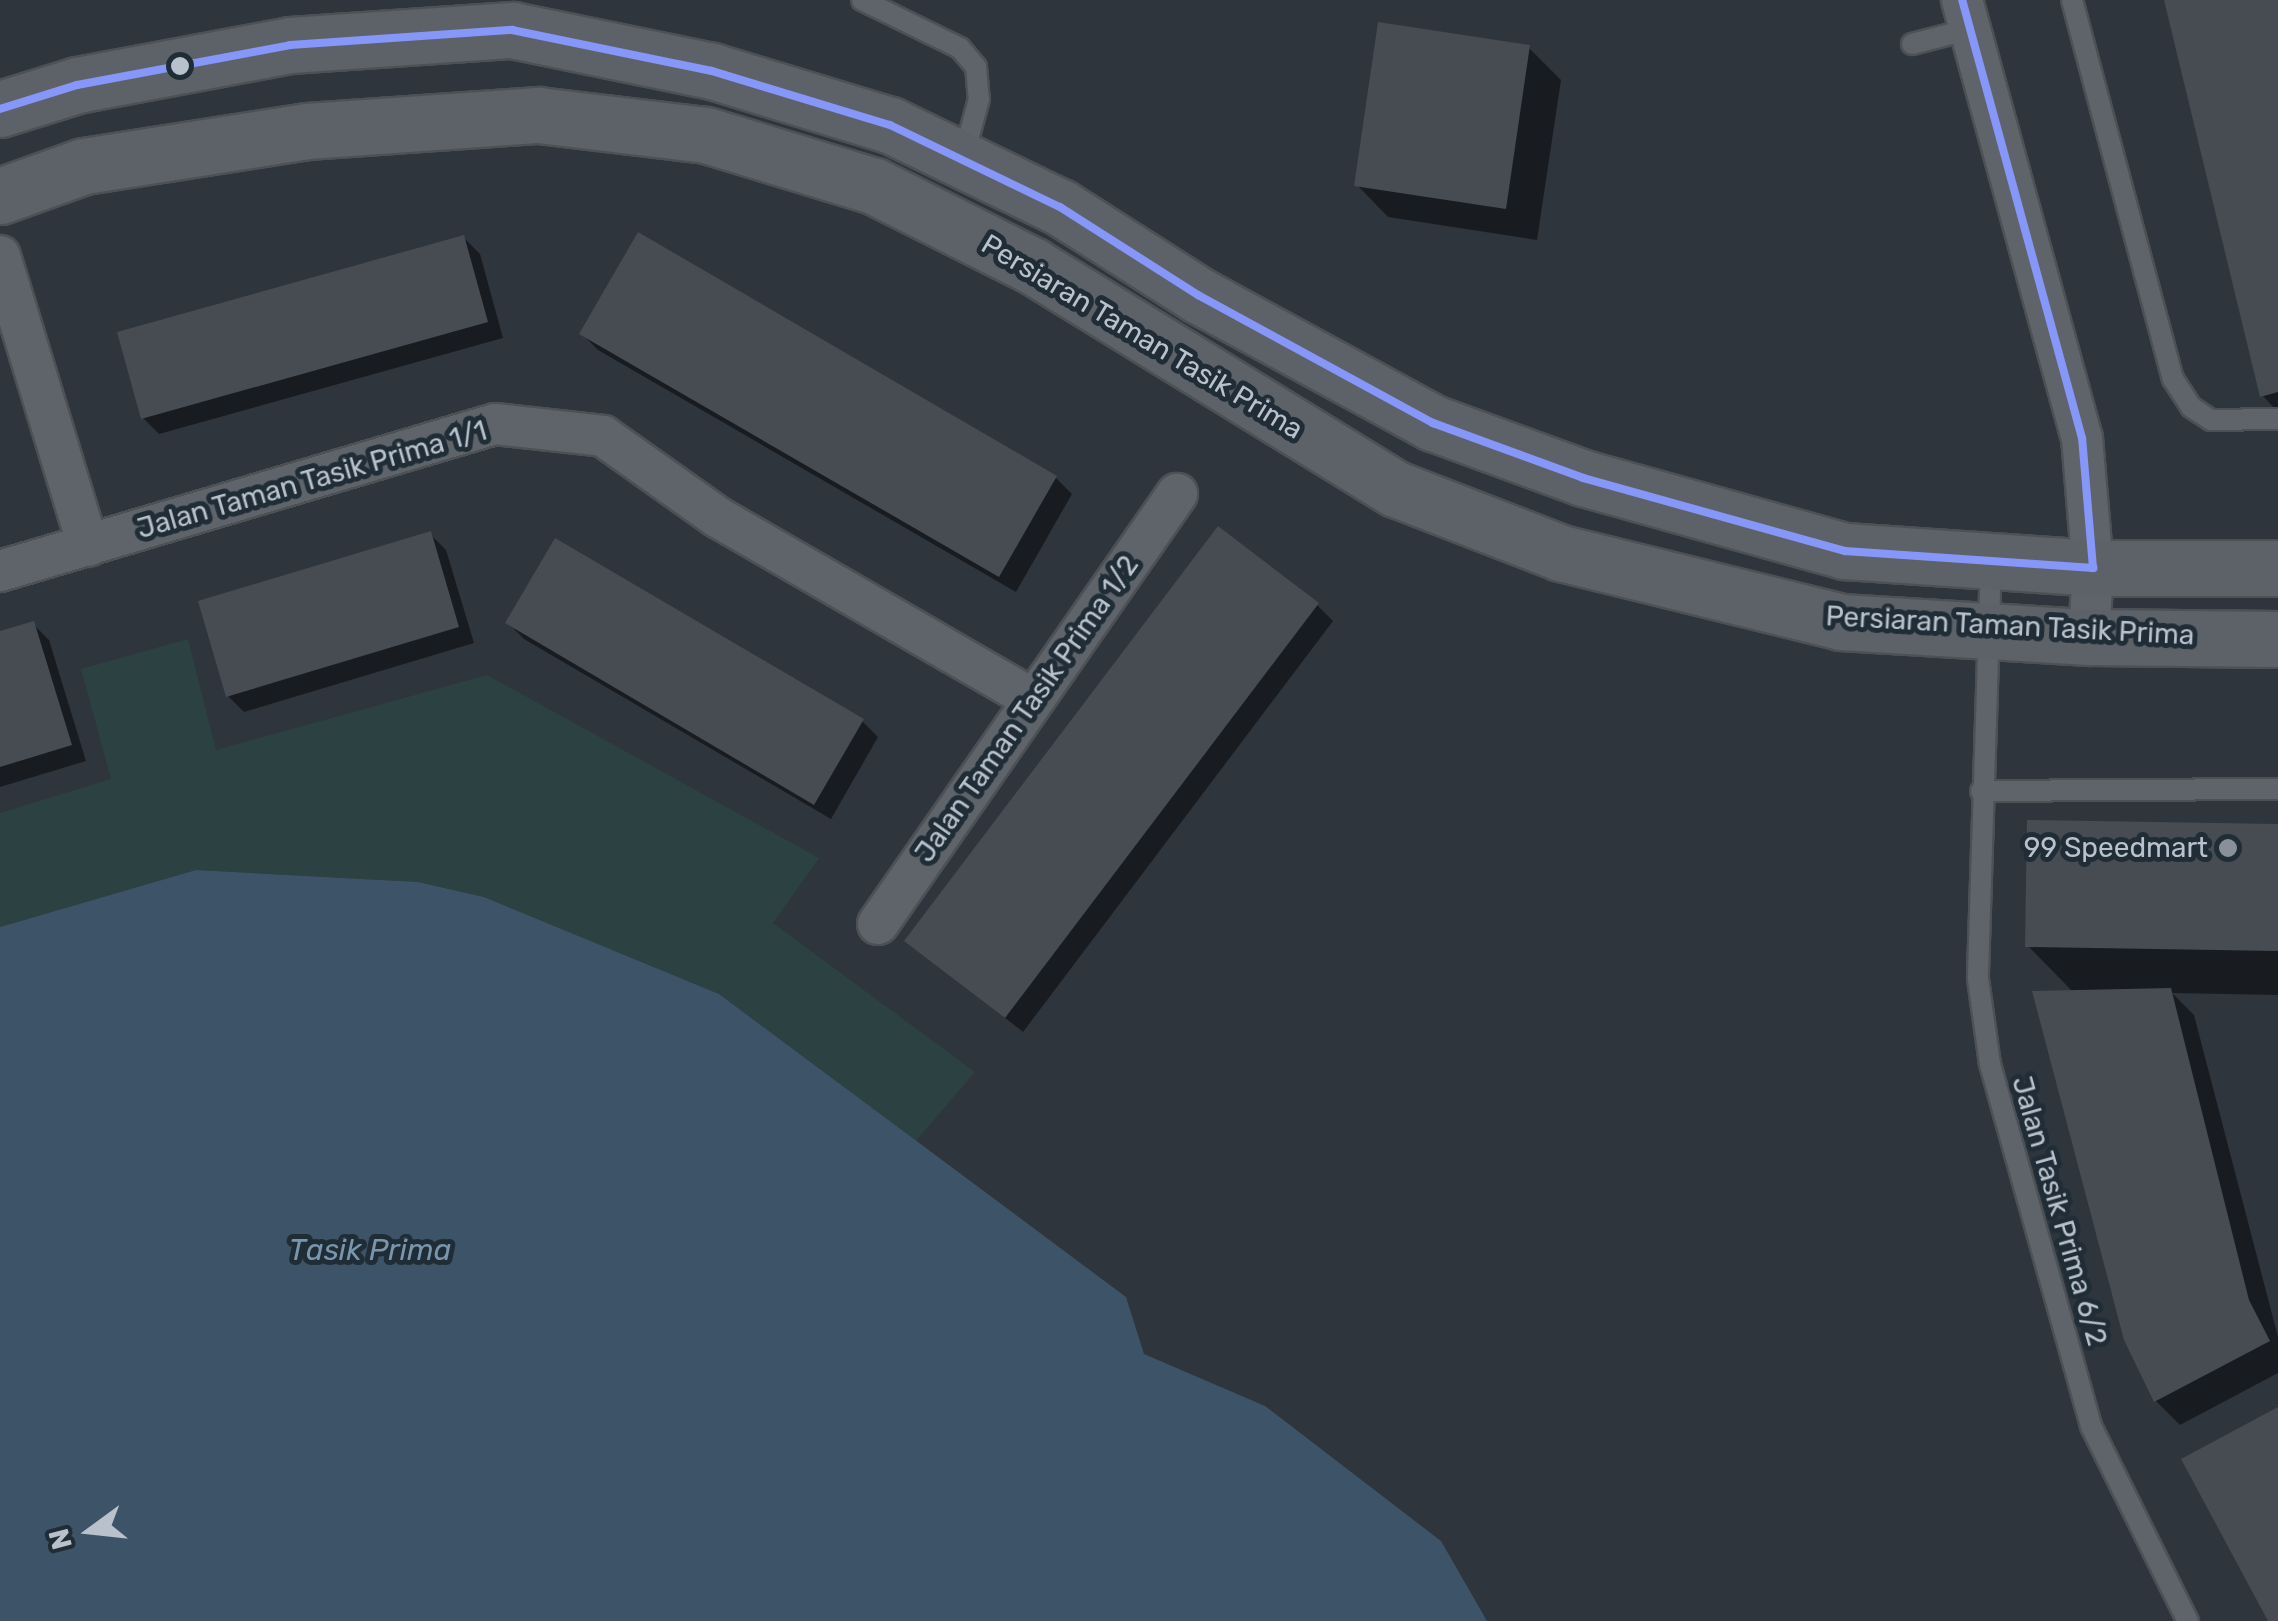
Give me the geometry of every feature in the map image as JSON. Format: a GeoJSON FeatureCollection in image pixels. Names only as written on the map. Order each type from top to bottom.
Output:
{"type":"FeatureCollection","features":[{"type":"Feature","properties":{"kind":"main road"},"geometry":{"type":"LineString","coordinates":[[0,109],[78,85],[290,45],[512,30],[712,71],[890,125],[1060,207],[1198,295],[1433,423],[1583,478],[1846,550],[2093,568],[2278,568]]}},
{"type":"Feature","properties":{"kind":"main road","name":"Persiaran Taman Tasik Prima"},"geometry":{"type":"LineString","coordinates":[[0,196],[84,166],[307,131],[538,115],[706,135],[874,186],[1033,266],[1396,490],[1561,553],[1841,622],[2088,637],[2278,639]]}},
{"type":"Feature","properties":{"kind":"street"},"geometry":{"type":"LineString","coordinates":[[1966,14],[2082,438],[2093,568],[2088,637]]}},
{"type":"Feature","properties":{"kind":"street"},"geometry":{"type":"LineString","coordinates":[[0,256],[88,546]]}},
{"type":"Feature","properties":{"kind":"street","name":"Jalan Taman Tasik Prima 1/1"},"geometry":{"type":"LineString","coordinates":[[0,572],[495,424],[603,436],[720,518],[1033,699]]}},
{"type":"Feature","properties":{"kind":"street","name":"Jalan Taman Tasik Prima 1/2"},"geometry":{"type":"LineString","coordinates":[[878,924],[1177,494]]}},
{"type":"Feature","properties":{"kind":"lane"},"geometry":{"type":"LineString","coordinates":[[862,0],[960,48],[976,67],[978,99],[962,160]]}},
{"type":"Feature","properties":{"kind":"lane"},"geometry":{"type":"LineString","coordinates":[[2072,0],[2178,391],[2211,420],[2278,419]]}},
{"type":"Feature","properties":{"kind":"lane"},"geometry":{"type":"LineString","coordinates":[[1912,44],[1966,14]]}},
{"type":"Feature","properties":{"kind":"lane","name":"Jalan Tasik Prima 6/2"},"geometry":{"type":"LineString","coordinates":[[1991,561],[1978,979],[1990,1064],[2091,1426],[2188,1621]]}},
{"type":"Feature","properties":{"kind":"lane"},"geometry":{"type":"LineString","coordinates":[[1981,791],[2278,789]]}},
{"type":"Feature","properties":{"kind":"green space"},"geometry":{"type":"Polygon","coordinates":[[[188,639],[216,750],[487,675],[819,858],[773,923],[975,1072],[916,1141],[719,994],[484,897],[418,882],[196,870],[0,927],[0,813],[111,779],[81,669],[188,639]]]}},
{"type":"Feature","properties":{"kind":"water","name":"Tasik Prima"},"geometry":{"type":"Polygon","coordinates":[[[196,870],[418,882],[484,897],[719,994],[1126,1297],[1144,1354],[1265,1406],[1441,1541],[1487,1621],[0,1621],[0,927],[196,870]]]}},
{"type":"Feature","properties":{"kind":"building"},"geometry":{"type":"Polygon","coordinates":[[[2164,0],[2278,0],[2278,392],[2260,397],[2164,0]]]}},
{"type":"Feature","properties":{"kind":"building"},"geometry":{"type":"Polygon","coordinates":[[[1378,22],[1530,45],[1506,209],[1354,186],[1378,22]]]}},
{"type":"Feature","properties":{"kind":"building"},"geometry":{"type":"Polygon","coordinates":[[[638,232],[1057,476],[999,577],[579,334],[638,232]]]}},
{"type":"Feature","properties":{"kind":"building"},"geometry":{"type":"Polygon","coordinates":[[[464,235],[488,322],[141,419],[117,332],[464,235]]]}},
{"type":"Feature","properties":{"kind":"building"},"geometry":{"type":"Polygon","coordinates":[[[1218,526],[1319,603],[1005,1018],[904,941],[1218,526]]]}},
{"type":"Feature","properties":{"kind":"building"},"geometry":{"type":"Polygon","coordinates":[[[431,531],[459,627],[226,697],[198,601],[431,531]]]}},
{"type":"Feature","properties":{"kind":"building"},"geometry":{"type":"Polygon","coordinates":[[[555,538],[864,719],[814,805],[505,623],[555,538]]]}},
{"type":"Feature","properties":{"kind":"building"},"geometry":{"type":"Polygon","coordinates":[[[34,621],[72,745],[0,767],[0,631],[34,621]]]}},
{"type":"Feature","properties":{"kind":"building"},"geometry":{"type":"Polygon","coordinates":[[[2027,820],[2278,824],[2278,951],[2025,947],[2027,820]]]}},
{"type":"Feature","properties":{"kind":"building"},"geometry":{"type":"Polygon","coordinates":[[[2171,988],[2249,1300],[2270,1341],[2154,1402],[2124,1340],[2032,991],[2171,988]]]}},
{"type":"Feature","properties":{"kind":"building"},"geometry":{"type":"Polygon","coordinates":[[[2278,1407],[2278,1621],[2268,1621],[2181,1459],[2278,1407]]]}},
{"type":"Feature","properties":{"kind":"transit line"},"geometry":{"type":"LineString","coordinates":[[0,109],[77,85],[290,45],[512,30],[712,71],[890,125],[1060,207],[1198,295],[1433,423],[1583,478],[1845,551],[2093,568],[2082,438],[1962,0]]}},
{"type":"Feature","properties":{"kind":"place","name":"99 Speedmart"},"geometry":{"type":"Point","coordinates":[2228,848]}}]}
